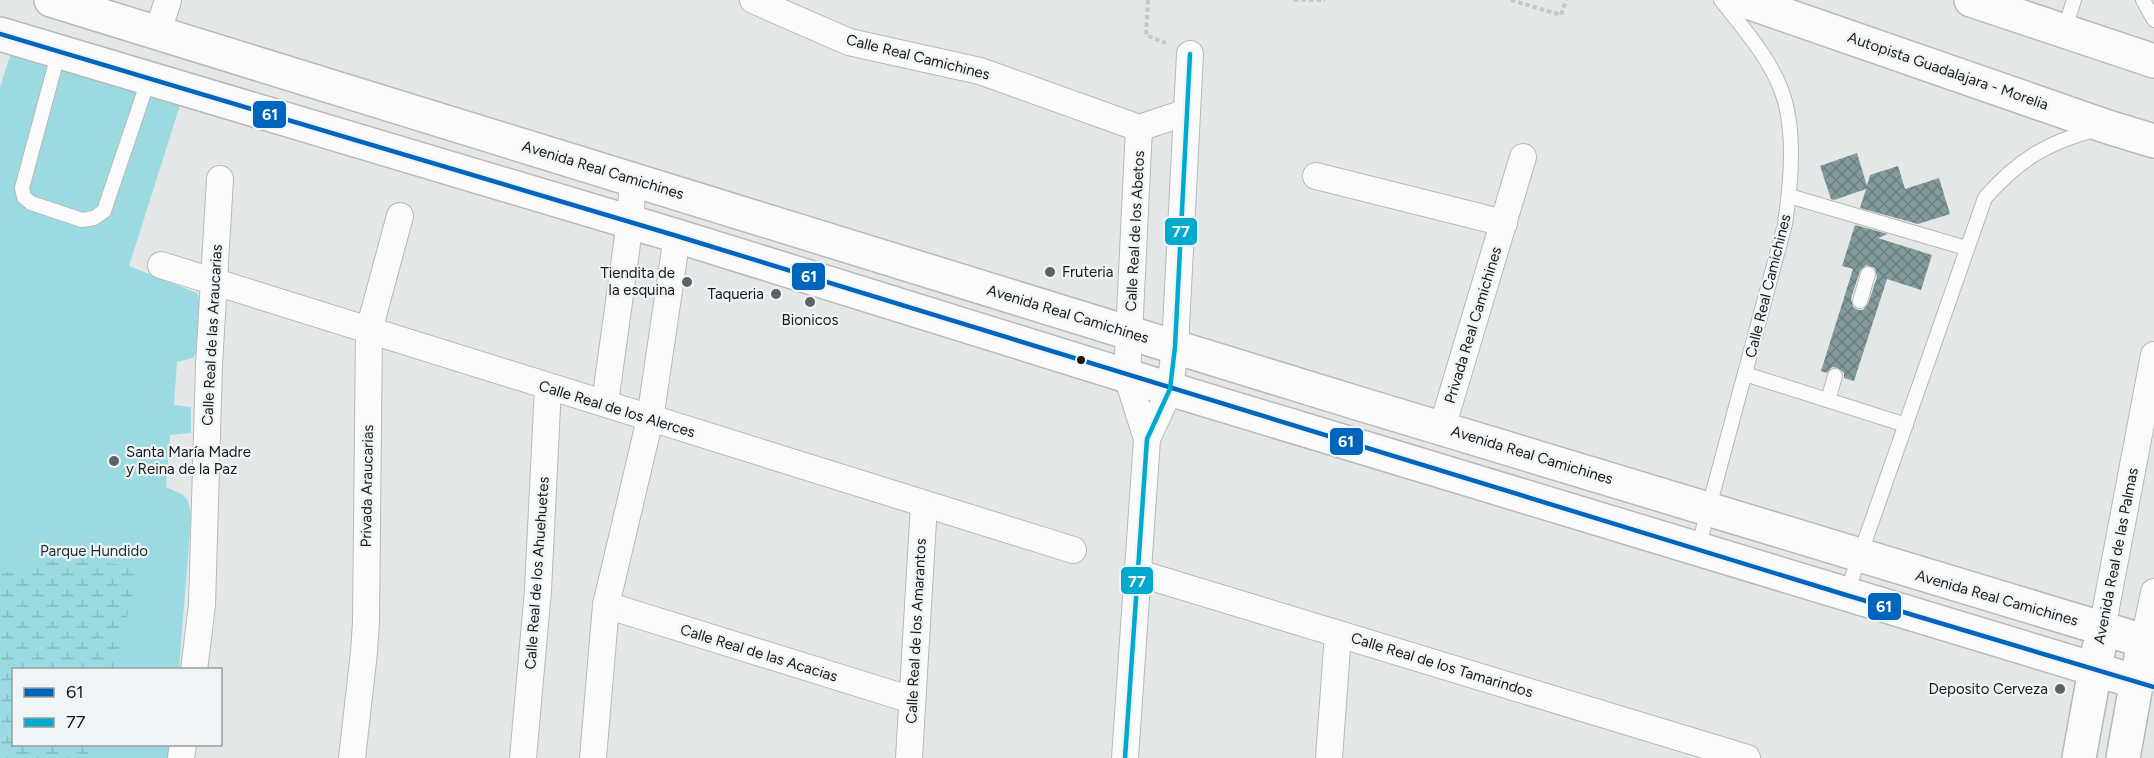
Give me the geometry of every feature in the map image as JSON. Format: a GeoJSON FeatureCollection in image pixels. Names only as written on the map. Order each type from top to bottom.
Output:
{"type":"FeatureCollection","features":[{"type":"Feature","properties":{"kind":"main road","name":"Avenida Real Camichines"},"geometry":{"type":"LineString","coordinates":[[51,0],[1859,557],[2149,643]]}},
{"type":"Feature","properties":{"kind":"main road","name":"Autopista Guadalajara - Morelia"},"geometry":{"type":"LineString","coordinates":[[1742,0],[2154,141]]}},
{"type":"Feature","properties":{"kind":"main road"},"geometry":{"type":"LineString","coordinates":[[1971,0],[2154,61]]}},
{"type":"Feature","properties":{"kind":"main road"},"geometry":{"type":"LineString","coordinates":[[0,34],[677,236],[1127,376],[2145,684]]}},
{"type":"Feature","properties":{"kind":"main road","name":"Avenida Real de las Palmas"},"geometry":{"type":"LineString","coordinates":[[2079,758],[2102,628]]}},
{"type":"Feature","properties":{"kind":"main road"},"geometry":{"type":"LineString","coordinates":[[2123,758],[2145,684],[2149,643]]}},
{"type":"Feature","properties":{"kind":"street"},"geometry":{"type":"LineString","coordinates":[[158,32],[168,0]]}},
{"type":"Feature","properties":{"kind":"street","name":"Calle Real Camichines"},"geometry":{"type":"LineString","coordinates":[[753,0],[849,42],[980,71],[1139,128]]}},
{"type":"Feature","properties":{"kind":"street","name":"Calle Real de los Abetos"},"geometry":{"type":"LineString","coordinates":[[1125,758],[1147,439],[1170,388],[1175,347],[1190,54]]}},
{"type":"Feature","properties":{"kind":"street"},"geometry":{"type":"LineString","coordinates":[[1139,128],[1187,112]]}},
{"type":"Feature","properties":{"kind":"street","name":"Calle Real de los Abetos"},"geometry":{"type":"LineString","coordinates":[[1139,128],[1131,333],[1127,376],[1147,439]]}},
{"type":"Feature","properties":{"kind":"street","name":"Privada Real Camichines"},"geometry":{"type":"LineString","coordinates":[[1442,428],[1523,156]]}},
{"type":"Feature","properties":{"kind":"street"},"geometry":{"type":"LineString","coordinates":[[1316,176],[1504,223]]}},
{"type":"Feature","properties":{"kind":"street","name":"Calle Real de las Araucarias"},"geometry":{"type":"LineString","coordinates":[[194,668],[202,605],[209,365],[220,179]]}},
{"type":"Feature","properties":{"kind":"street"},"geometry":{"type":"LineString","coordinates":[[604,403],[630,222],[633,180]]}},
{"type":"Feature","properties":{"kind":"street","name":"Privada Araucarias"},"geometry":{"type":"LineString","coordinates":[[352,758],[365,632],[369,330],[400,216]]}},
{"type":"Feature","properties":{"kind":"street"},"geometry":{"type":"LineString","coordinates":[[593,758],[606,605],[650,419],[677,236]]}},
{"type":"Feature","properties":{"kind":"street","name":"Calle Real de los Alerces"},"geometry":{"type":"LineString","coordinates":[[161,265],[1073,550]]}},
{"type":"Feature","properties":{"kind":"street","name":"Avenida Real de las Palmas"},"geometry":{"type":"LineString","coordinates":[[2102,628],[2154,355]]}},
{"type":"Feature","properties":{"kind":"street","name":"Calle Real de los Ahuehuetes"},"geometry":{"type":"LineString","coordinates":[[523,758],[538,590],[548,387]]}},
{"type":"Feature","properties":{"kind":"street","name":"Calle Real de los Amarantos"},"geometry":{"type":"LineString","coordinates":[[909,758],[924,504]]}},
{"type":"Feature","properties":{"kind":"street","name":"Calle Real de los Tamarindos"},"geometry":{"type":"LineString","coordinates":[[1138,573],[1747,758]]}},
{"type":"Feature","properties":{"kind":"street"},"geometry":{"type":"LineString","coordinates":[[2149,643],[2154,592]]}},
{"type":"Feature","properties":{"kind":"street","name":"Calle Real de las Acacias"},"geometry":{"type":"LineString","coordinates":[[606,605],[912,700]]}},
{"type":"Feature","properties":{"kind":"street"},"geometry":{"type":"LineString","coordinates":[[1329,758],[1338,634]]}},
{"type":"Feature","properties":{"kind":"lane","name":"Calle Real Camichines"},"geometry":{"type":"LineString","coordinates":[[1698,549],[1785,224],[1789,196],[1791,140],[1782,92],[1752,39],[1721,0]]}},
{"type":"Feature","properties":{"kind":"lane"},"geometry":{"type":"LineString","coordinates":[[2064,31],[2074,0]]}},
{"type":"Feature","properties":{"kind":"lane"},"geometry":{"type":"LineString","coordinates":[[2143,0],[2154,20]]}},
{"type":"Feature","properties":{"kind":"lane"},"geometry":{"type":"LineString","coordinates":[[59,51],[22,188],[24,197],[31,203],[82,220],[94,218],[104,211],[149,78]]}},
{"type":"Feature","properties":{"kind":"lane"},"geometry":{"type":"LineString","coordinates":[[1846,595],[1985,198],[2005,175],[2028,157],[2051,144],[2108,127]]}},
{"type":"Feature","properties":{"kind":"lane"},"geometry":{"type":"LineString","coordinates":[[1789,196],[1966,248]]}},
{"type":"Feature","properties":{"kind":"lane"},"geometry":{"type":"LineString","coordinates":[[1879,238],[1883,224]]}},
{"type":"Feature","properties":{"kind":"lane"},"geometry":{"type":"LineString","coordinates":[[1860,301],[1868,274]]}},
{"type":"Feature","properties":{"kind":"lane"},"geometry":{"type":"LineString","coordinates":[[1745,374],[1906,424]]}},
{"type":"Feature","properties":{"kind":"lane"},"geometry":{"type":"LineString","coordinates":[[1828,400],[1835,376]]}},
{"type":"Feature","properties":{"kind":"path"},"geometry":{"type":"LineString","coordinates":[[1148,0],[1146,35],[1190,54]]}},
{"type":"Feature","properties":{"kind":"path"},"geometry":{"type":"LineString","coordinates":[[1294,0],[1325,0]]}},
{"type":"Feature","properties":{"kind":"path"},"geometry":{"type":"LineString","coordinates":[[1511,0],[1562,15],[1566,0]]}},
{"type":"Feature","properties":{"kind":"green space","name":"Parque Hundido"},"geometry":{"type":"Polygon","coordinates":[[[12,50],[181,102],[129,266],[197,293],[205,319],[202,341],[193,358],[177,362],[174,405],[191,407],[191,433],[170,435],[166,487],[185,497],[189,504],[191,518],[179,668],[12,668],[12,746],[170,746],[168,758],[0,758],[0,87],[12,50]]]}},
{"type":"Feature","properties":{"kind":"green space"},"geometry":{"type":"Polygon","coordinates":[[[67,557],[139,568],[114,668],[12,668],[12,746],[95,746],[91,758],[0,758],[0,574],[67,557]]]}},
{"type":"Feature","properties":{"kind":"building"},"geometry":{"type":"Polygon","coordinates":[[[1857,153],[1867,186],[1870,175],[1898,166],[1905,189],[1939,178],[1950,214],[1918,224],[1860,208],[1866,189],[1831,199],[1820,166],[1857,153]]]}},
{"type":"Feature","properties":{"kind":"building"},"geometry":{"type":"Polygon","coordinates":[[[1855,225],[1888,234],[1878,238],[1932,255],[1921,290],[1887,279],[1854,381],[1844,378],[1844,373],[1838,368],[1832,367],[1827,373],[1821,371],[1853,269],[1842,266],[1855,225]],[[1866,265],[1860,271],[1851,298],[1853,307],[1858,310],[1863,310],[1868,304],[1877,277],[1875,268],[1866,265]]]}},
{"type":"Feature","properties":{"kind":"transit line","name":"61"},"geometry":{"type":"LineString","coordinates":[[0,34],[677,236],[1846,595],[2154,687]]}},
{"type":"Feature","properties":{"kind":"transit line","name":"77"},"geometry":{"type":"LineString","coordinates":[[1125,758],[1147,439],[1170,389],[1175,347],[1190,54]]}},
{"type":"Feature","properties":{"kind":"place","name":"Fruteria"},"geometry":{"type":"Point","coordinates":[1050,272]}},
{"type":"Feature","properties":{"kind":"place","name":"Tiendita de la esquina"},"geometry":{"type":"Point","coordinates":[687,282]}},
{"type":"Feature","properties":{"kind":"place","name":"Taqueria"},"geometry":{"type":"Point","coordinates":[776,294]}},
{"type":"Feature","properties":{"kind":"place","name":"Bionicos"},"geometry":{"type":"Point","coordinates":[810,302]}},
{"type":"Feature","properties":{"kind":"place","name":"Santa María Madre y Reina de la Paz"},"geometry":{"type":"Point","coordinates":[114,461]}},
{"type":"Feature","properties":{"kind":"place","name":"Deposito Cerveza"},"geometry":{"type":"Point","coordinates":[2060,689]}}]}
